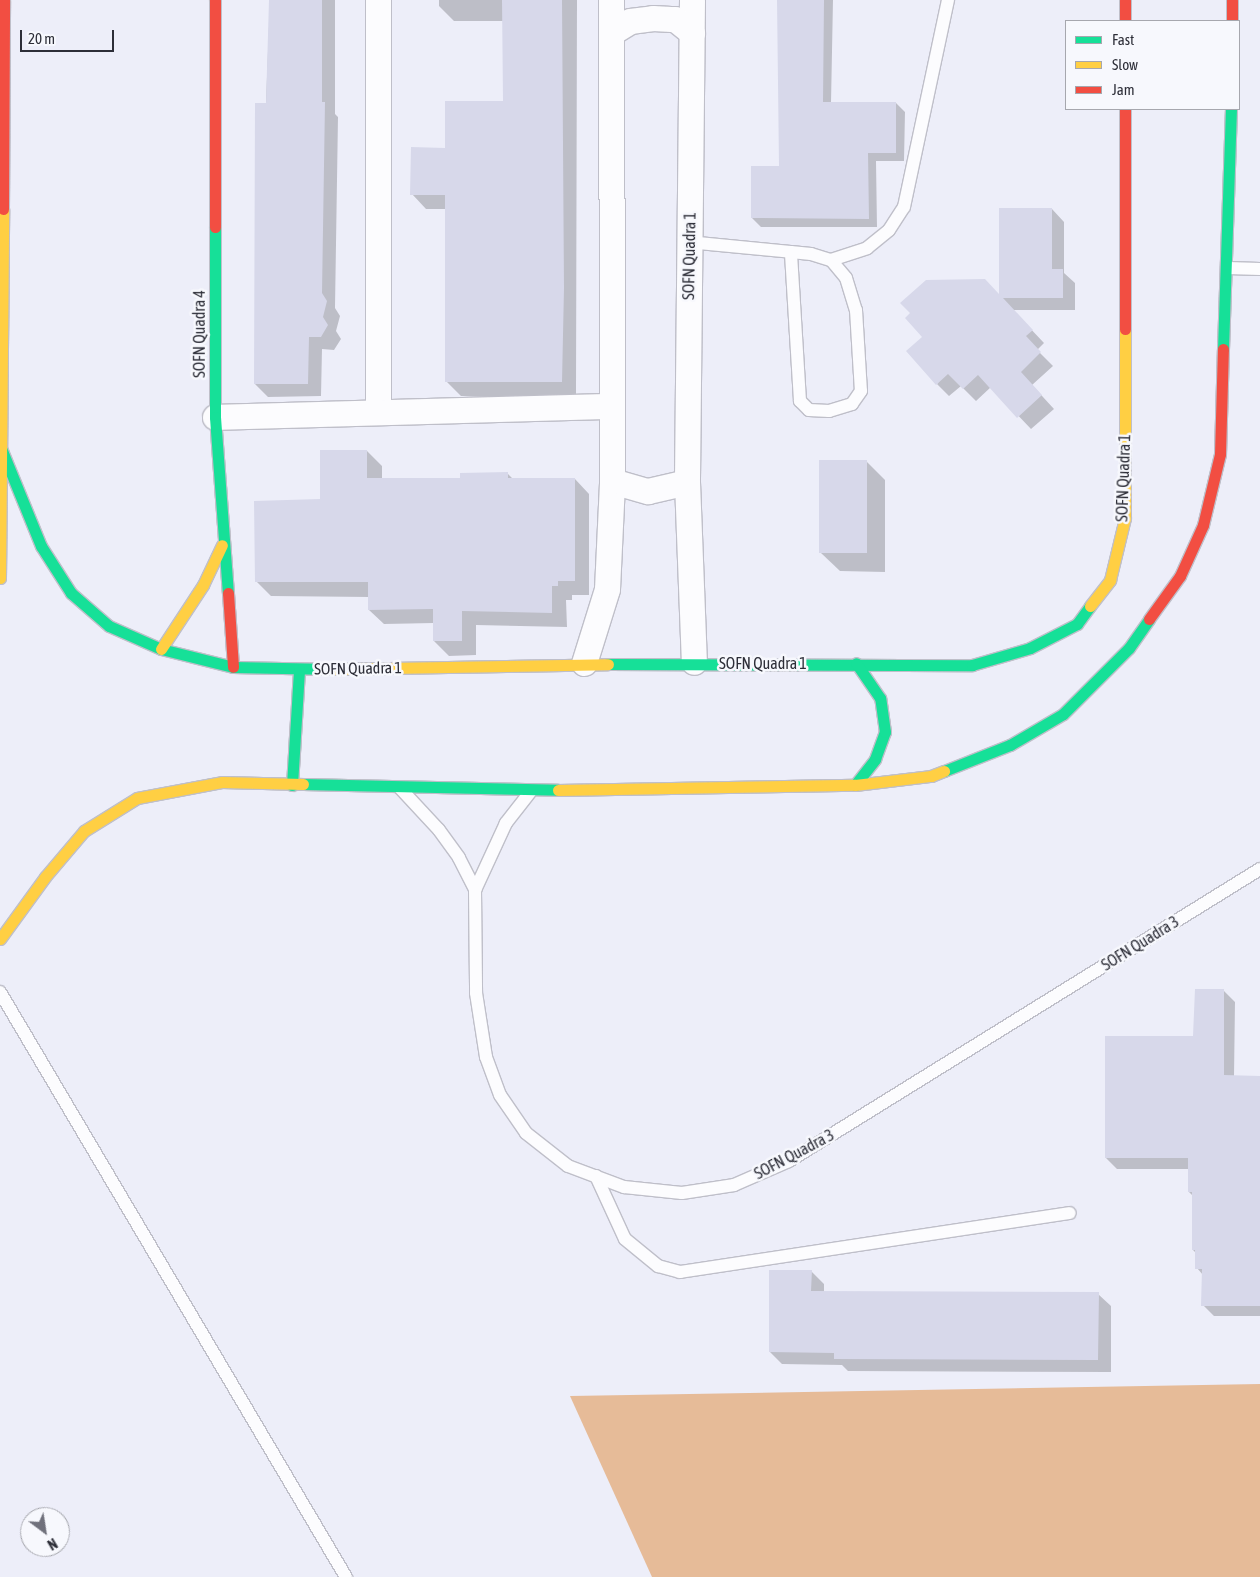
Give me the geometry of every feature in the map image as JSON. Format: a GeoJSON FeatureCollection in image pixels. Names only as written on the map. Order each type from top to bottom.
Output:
{"type":"FeatureCollection","features":[{"type":"Feature","properties":{"kind":"main road"},"geometry":{"type":"LineString","coordinates":[[0,578],[4,0]]}},
{"type":"Feature","properties":{"kind":"main road","name":"SOFN Quadra 4"},"geometry":{"type":"LineString","coordinates":[[215,0],[216,417],[222,546],[233,667]]}},
{"type":"Feature","properties":{"kind":"main road"},"geometry":{"type":"LineString","coordinates":[[1125,0],[1125,20]]}},
{"type":"Feature","properties":{"kind":"main road"},"geometry":{"type":"LineString","coordinates":[[1232,0],[1232,20]]}},
{"type":"Feature","properties":{"kind":"main road","name":"SOFN Quadra 1"},"geometry":{"type":"LineString","coordinates":[[1,448],[41,546],[71,593],[109,626],[161,649],[233,667],[299,670],[694,662],[972,665],[1030,648],[1077,624],[1110,580],[1125,518],[1125,110]]}},
{"type":"Feature","properties":{"kind":"main road"},"geometry":{"type":"LineString","coordinates":[[0,939],[45,877],[84,831],[137,798],[222,782],[531,790],[855,785],[931,776],[1010,746],[1063,714],[1129,648],[1180,576],[1203,525],[1220,454],[1228,268],[1231,110]]}},
{"type":"Feature","properties":{"kind":"main road"},"geometry":{"type":"LineString","coordinates":[[161,649],[203,585],[222,546]]}},
{"type":"Feature","properties":{"kind":"main road"},"geometry":{"type":"LineString","coordinates":[[855,785],[875,759],[885,732],[880,698],[856,663]]}},
{"type":"Feature","properties":{"kind":"main road"},"geometry":{"type":"LineString","coordinates":[[292,785],[299,670]]}},
{"type":"Feature","properties":{"kind":"street"},"geometry":{"type":"LineString","coordinates":[[378,0],[378,411]]}},
{"type":"Feature","properties":{"kind":"street"},"geometry":{"type":"LineString","coordinates":[[584,663],[607,589],[612,481],[611,0]]}},
{"type":"Feature","properties":{"kind":"street","name":"SOFN Quadra 1"},"geometry":{"type":"LineString","coordinates":[[692,0],[687,482],[694,662]]}},
{"type":"Feature","properties":{"kind":"street"},"geometry":{"type":"LineString","coordinates":[[611,33],[630,22],[653,18],[675,19],[692,33]]}},
{"type":"Feature","properties":{"kind":"street"},"geometry":{"type":"LineString","coordinates":[[216,417],[611,406]]}},
{"type":"Feature","properties":{"kind":"street"},"geometry":{"type":"LineString","coordinates":[[612,481],[648,491],[687,482]]}},
{"type":"Feature","properties":{"kind":"lane"},"geometry":{"type":"LineString","coordinates":[[688,242],[791,252],[831,260],[867,248],[889,230],[904,206],[948,0]]}},
{"type":"Feature","properties":{"kind":"lane"},"geometry":{"type":"LineString","coordinates":[[791,252],[800,401],[809,410],[829,411],[852,404],[861,391],[856,310],[846,278],[831,260]]}},
{"type":"Feature","properties":{"kind":"lane"},"geometry":{"type":"LineString","coordinates":[[1228,268],[1260,269]]}},
{"type":"Feature","properties":{"kind":"lane","name":"SOFN Quadra 3"},"geometry":{"type":"LineString","coordinates":[[400,788],[439,830],[459,858],[475,890]]}},
{"type":"Feature","properties":{"kind":"lane","name":"SOFN Quadra 3"},"geometry":{"type":"LineString","coordinates":[[531,790],[506,823],[475,890],[476,993],[486,1057],[500,1095],[526,1133],[568,1166],[624,1187],[682,1193],[734,1185],[789,1161],[1260,869]]}},
{"type":"Feature","properties":{"kind":"lane"},"geometry":{"type":"LineString","coordinates":[[0,992],[346,1577]]}},
{"type":"Feature","properties":{"kind":"lane"},"geometry":{"type":"LineString","coordinates":[[596,1176],[625,1239],[658,1266],[680,1272],[1070,1213]]}},
{"type":"Feature","properties":{"kind":"shaded area"},"geometry":{"type":"Polygon","coordinates":[[[1260,1384],[1260,1577],[652,1577],[570,1396],[1260,1384]]]}},
{"type":"Feature","properties":{"kind":"building"},"geometry":{"type":"Polygon","coordinates":[[[269,0],[322,0],[322,102],[325,102],[322,293],[327,301],[323,317],[328,325],[321,337],[309,337],[308,384],[254,384],[255,103],[266,103],[269,0]]]}},
{"type":"Feature","properties":{"kind":"building"},"geometry":{"type":"Polygon","coordinates":[[[502,0],[562,0],[564,288],[562,382],[445,382],[445,195],[410,195],[411,147],[445,148],[445,101],[503,101],[502,0]]]}},
{"type":"Feature","properties":{"kind":"building"},"geometry":{"type":"Polygon","coordinates":[[[777,0],[824,0],[823,102],[896,102],[896,153],[868,153],[869,219],[751,218],[751,166],[779,166],[777,0]]]}},
{"type":"Feature","properties":{"kind":"building"},"geometry":{"type":"Polygon","coordinates":[[[999,208],[1052,208],[1052,269],[1063,269],[1063,298],[1003,298],[1033,330],[1026,336],[1041,352],[1021,372],[1042,395],[1017,418],[978,375],[963,389],[948,374],[936,385],[906,351],[922,337],[905,318],[910,313],[900,303],[926,280],[985,279],[999,294],[999,208]]]}},
{"type":"Feature","properties":{"kind":"building"},"geometry":{"type":"Polygon","coordinates":[[[320,450],[367,450],[367,478],[460,478],[460,473],[508,472],[508,478],[575,478],[575,581],[558,581],[558,586],[552,586],[552,613],[462,611],[462,641],[433,641],[433,609],[368,610],[368,582],[255,582],[254,501],[320,499],[320,450]]]}},
{"type":"Feature","properties":{"kind":"building"},"geometry":{"type":"Polygon","coordinates":[[[819,460],[867,460],[867,553],[819,553],[819,460]]]}},
{"type":"Feature","properties":{"kind":"building"},"geometry":{"type":"Polygon","coordinates":[[[1195,989],[1224,989],[1224,1075],[1260,1076],[1260,1306],[1201,1306],[1202,1269],[1195,1269],[1195,1250],[1192,1250],[1192,1192],[1188,1192],[1188,1158],[1105,1158],[1105,1036],[1193,1036],[1195,989]]]}},
{"type":"Feature","properties":{"kind":"building"},"geometry":{"type":"Polygon","coordinates":[[[769,1270],[812,1270],[811,1291],[1099,1292],[1098,1360],[834,1359],[834,1353],[769,1352],[769,1270]]]}},
{"type":"Feature","properties":{"kind":"traffic: fast"},"geometry":{"type":"LineString","coordinates":[[1223,349],[1231,110]]}},
{"type":"Feature","properties":{"kind":"traffic: fast"},"geometry":{"type":"LineString","coordinates":[[215,227],[215,417],[228,593]]}},
{"type":"Feature","properties":{"kind":"traffic: fast"},"geometry":{"type":"LineString","coordinates":[[1,448],[41,546],[71,593],[109,626],[161,649],[233,667],[331,669]]}},
{"type":"Feature","properties":{"kind":"traffic: fast"},"geometry":{"type":"LineString","coordinates":[[608,664],[972,665],[1030,648],[1077,624],[1090,606]]}},
{"type":"Feature","properties":{"kind":"traffic: fast"},"geometry":{"type":"LineString","coordinates":[[944,771],[1010,745],[1063,714],[1129,648],[1149,619]]}},
{"type":"Feature","properties":{"kind":"traffic: fast"},"geometry":{"type":"LineString","coordinates":[[855,785],[875,759],[885,732],[880,698],[856,663]]}},
{"type":"Feature","properties":{"kind":"traffic: fast"},"geometry":{"type":"LineString","coordinates":[[292,785],[299,670]]}},
{"type":"Feature","properties":{"kind":"traffic: fast"},"geometry":{"type":"LineString","coordinates":[[303,784],[558,790]]}},
{"type":"Feature","properties":{"kind":"traffic: slow"},"geometry":{"type":"LineString","coordinates":[[0,578],[3,209]]}},
{"type":"Feature","properties":{"kind":"traffic: slow"},"geometry":{"type":"LineString","coordinates":[[1090,606],[1110,580],[1125,518],[1125,329]]}},
{"type":"Feature","properties":{"kind":"traffic: slow"},"geometry":{"type":"LineString","coordinates":[[161,649],[203,585],[222,545]]}},
{"type":"Feature","properties":{"kind":"traffic: slow"},"geometry":{"type":"LineString","coordinates":[[331,669],[608,664]]}},
{"type":"Feature","properties":{"kind":"traffic: slow"},"geometry":{"type":"LineString","coordinates":[[558,790],[855,785],[931,776],[944,771]]}},
{"type":"Feature","properties":{"kind":"traffic: slow"},"geometry":{"type":"LineString","coordinates":[[0,939],[45,877],[84,831],[137,798],[222,782],[303,784]]}},
{"type":"Feature","properties":{"kind":"traffic: jam"},"geometry":{"type":"LineString","coordinates":[[3,209],[4,0]]}},
{"type":"Feature","properties":{"kind":"traffic: jam"},"geometry":{"type":"LineString","coordinates":[[215,0],[215,227]]}},
{"type":"Feature","properties":{"kind":"traffic: jam"},"geometry":{"type":"LineString","coordinates":[[1125,0],[1125,20]]}},
{"type":"Feature","properties":{"kind":"traffic: jam"},"geometry":{"type":"LineString","coordinates":[[1232,0],[1232,20]]}},
{"type":"Feature","properties":{"kind":"traffic: jam"},"geometry":{"type":"LineString","coordinates":[[1125,110],[1125,329]]}},
{"type":"Feature","properties":{"kind":"traffic: jam"},"geometry":{"type":"LineString","coordinates":[[1149,619],[1180,576],[1203,525],[1220,454],[1223,349]]}},
{"type":"Feature","properties":{"kind":"traffic: jam"},"geometry":{"type":"LineString","coordinates":[[228,593],[233,667]]}}]}
